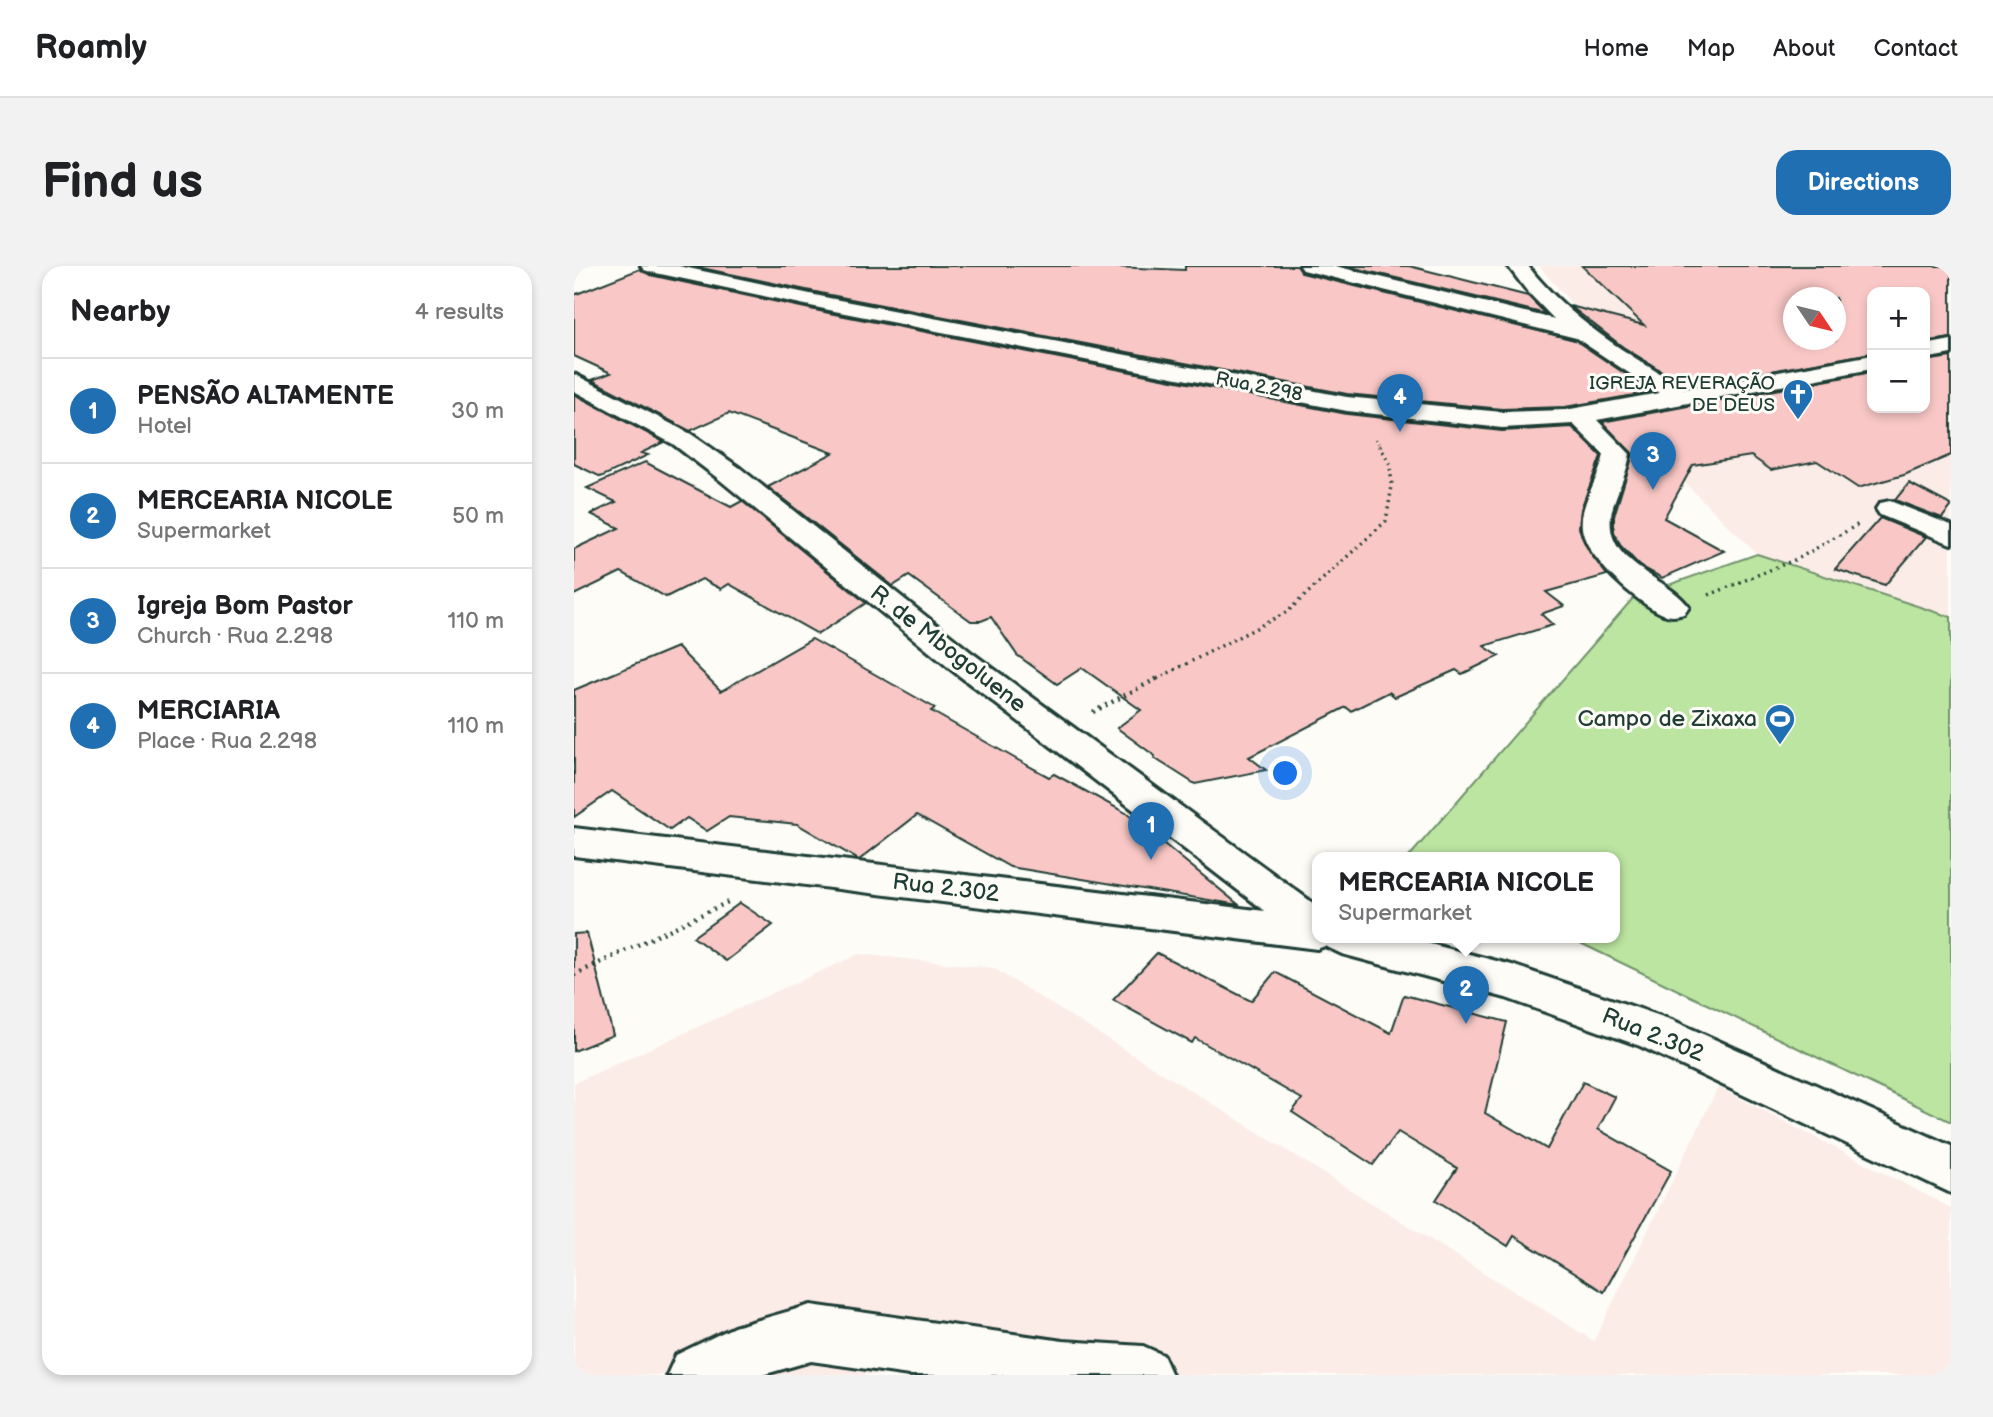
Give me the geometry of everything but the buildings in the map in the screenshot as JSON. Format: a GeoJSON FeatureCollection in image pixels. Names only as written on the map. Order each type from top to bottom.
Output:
{"type":"FeatureCollection","features":[{"type":"Feature","properties":{"kind":"street","name":"Rua 2.298"},"geometry":{"type":"LineString","coordinates":[[651,266],[682,269],[829,304],[1361,405],[1502,420],[1579,416],[1867,363]]}},
{"type":"Feature","properties":{"kind":"street"},"geometry":{"type":"LineString","coordinates":[[1310,266],[1579,332]]}},
{"type":"Feature","properties":{"kind":"street"},"geometry":{"type":"LineString","coordinates":[[1518,266],[1530,285],[1579,332],[1682,397]]}},
{"type":"Feature","properties":{"kind":"street"},"geometry":{"type":"LineString","coordinates":[[1930,351],[1951,347]]}},
{"type":"Feature","properties":{"kind":"street","name":"R. de Mbogoluene"},"geometry":{"type":"LineString","coordinates":[[574,380],[682,439],[720,467],[950,652],[1312,926]]}},
{"type":"Feature","properties":{"kind":"street"},"geometry":{"type":"LineString","coordinates":[[1579,416],[1617,454],[1616,467],[1603,492],[1595,520],[1598,538],[1633,579],[1672,606]]}},
{"type":"Feature","properties":{"kind":"street"},"geometry":{"type":"LineString","coordinates":[[1890,509],[1951,535]]}},
{"type":"Feature","properties":{"kind":"street","name":"Rua 2.302"},"geometry":{"type":"LineString","coordinates":[[574,842],[1312,929]]}},
{"type":"Feature","properties":{"kind":"street","name":"Rua 2.302"},"geometry":{"type":"LineString","coordinates":[[1361,943],[1513,982],[1656,1033],[1951,1170]]}},
{"type":"Feature","properties":{"kind":"street"},"geometry":{"type":"LineString","coordinates":[[696,1375],[734,1355],[811,1333],[1062,1372],[1143,1375]]}},
{"type":"Feature","properties":{"kind":"path"},"geometry":{"type":"LineString","coordinates":[[1055,731],[1287,612],[1386,521],[1392,486],[1390,465],[1361,405]]}},
{"type":"Feature","properties":{"kind":"path"},"geometry":{"type":"LineString","coordinates":[[1672,606],[1700,598],[1788,563],[1890,509]]}},
{"type":"Feature","properties":{"kind":"path"},"geometry":{"type":"LineString","coordinates":[[574,975],[795,869]]}},
{"type":"Feature","properties":{"kind":"shaded area"},"geometry":{"type":"Polygon","coordinates":[[[1539,266],[1951,266],[1951,617],[1757,554],[1626,425],[1657,388],[1619,358],[1539,266]]]}},
{"type":"Feature","properties":{"kind":"shaded area"},"geometry":{"type":"Polygon","coordinates":[[[859,954],[993,968],[1594,1341],[1718,1087],[1951,1208],[1951,1375],[574,1375],[574,1083],[859,954]]]}},
{"type":"Feature","properties":{"kind":"green space"},"geometry":{"type":"Polygon","coordinates":[[[1757,554],[1951,617],[1951,1122],[1580,943],[1620,943],[1620,852],[1413,852],[1634,597],[1757,554]]]}},
{"type":"Feature","properties":{"kind":"place","name":"IGREJA REVERAÇÃO DE DEUS"},"geometry":{"type":"Point","coordinates":[1798,421]}},
{"type":"Feature","properties":{"kind":"place","name":"MERCIARIA"},"geometry":{"type":"Point","coordinates":[1400,432]}},
{"type":"Feature","properties":{"kind":"place","name":"Igreja Bom Pastor"},"geometry":{"type":"Point","coordinates":[1653,490]}},
{"type":"Feature","properties":{"kind":"place","name":"Campo de Zixaxa"},"geometry":{"type":"Point","coordinates":[1780,746]}},
{"type":"Feature","properties":{"kind":"place","name":"PENSÃO ALTAMENTE"},"geometry":{"type":"Point","coordinates":[1151,860]}},
{"type":"Feature","properties":{"kind":"place","name":"MERCEARIA NICOLE"},"geometry":{"type":"Point","coordinates":[1466,1024]}}]}
